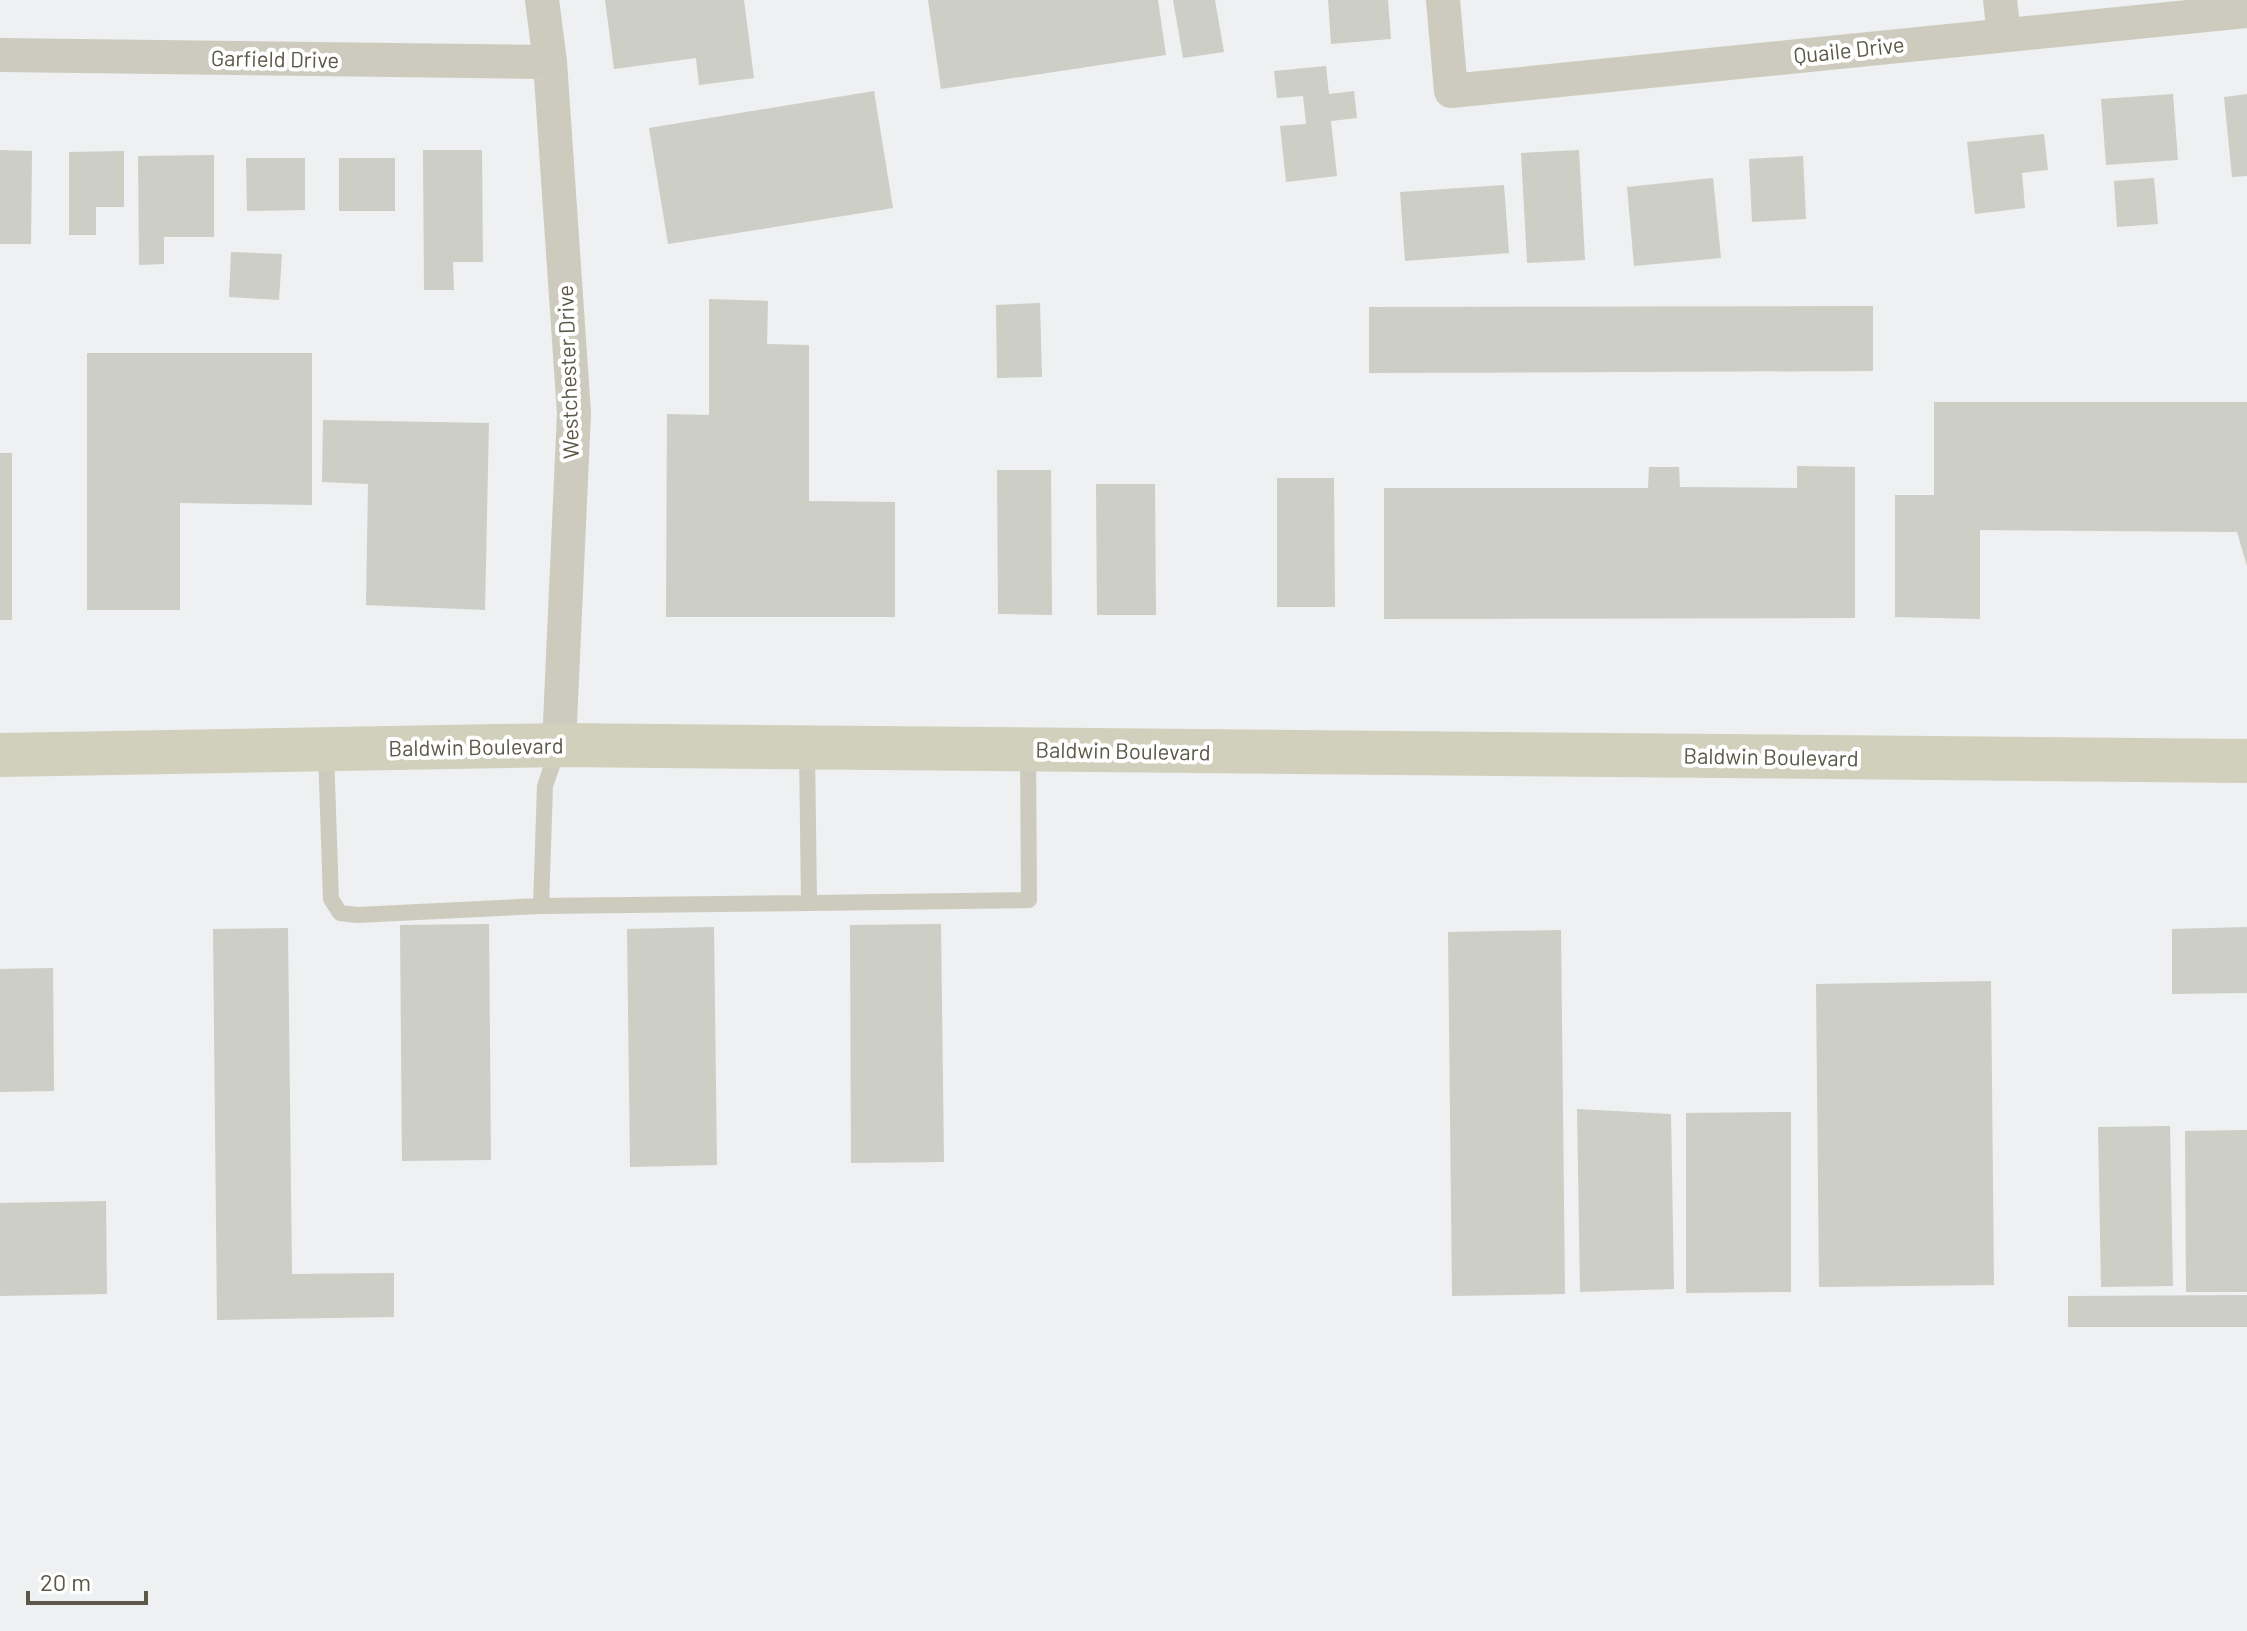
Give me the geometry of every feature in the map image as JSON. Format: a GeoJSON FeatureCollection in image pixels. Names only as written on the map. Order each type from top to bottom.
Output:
{"type":"FeatureCollection","features":[{"type":"Feature","properties":{"kind":"main road","name":"Baldwin Boulevard"},"geometry":{"type":"LineString","coordinates":[[0,755],[559,745],[2247,761]]}},
{"type":"Feature","properties":{"kind":"street","name":"Westchester Drive"},"geometry":{"type":"LineString","coordinates":[[542,0],[550,62],[574,413],[559,745]]}},
{"type":"Feature","properties":{"kind":"street","name":"Quaile Drive"},"geometry":{"type":"LineString","coordinates":[[1443,0],[1451,91],[2247,11]]}},
{"type":"Feature","properties":{"kind":"street"},"geometry":{"type":"LineString","coordinates":[[2000,0],[2004,34]]}},
{"type":"Feature","properties":{"kind":"street","name":"Garfield Drive"},"geometry":{"type":"LineString","coordinates":[[0,55],[550,62]]}},
{"type":"Feature","properties":{"kind":"lane"},"geometry":{"type":"LineString","coordinates":[[541,906],[545,786],[559,745]]}},
{"type":"Feature","properties":{"kind":"lane"},"geometry":{"type":"LineString","coordinates":[[807,748],[809,903]]}},
{"type":"Feature","properties":{"kind":"lane"},"geometry":{"type":"LineString","coordinates":[[326,750],[331,899],[340,913],[357,915],[541,906],[1029,900],[1028,750]]}},
{"type":"Feature","properties":{"kind":"building"},"geometry":{"type":"Polygon","coordinates":[[[605,0],[744,0],[754,78],[699,85],[696,58],[614,69],[605,0]]]}},
{"type":"Feature","properties":{"kind":"building"},"geometry":{"type":"Polygon","coordinates":[[[928,0],[1158,0],[1166,55],[941,89],[928,0]]]}},
{"type":"Feature","properties":{"kind":"building"},"geometry":{"type":"Polygon","coordinates":[[[1173,0],[1215,0],[1224,52],[1183,58],[1173,0]]]}},
{"type":"Feature","properties":{"kind":"building"},"geometry":{"type":"Polygon","coordinates":[[[1328,0],[1388,0],[1391,39],[1331,44],[1328,0]]]}},
{"type":"Feature","properties":{"kind":"building"},"geometry":{"type":"Polygon","coordinates":[[[1326,66],[1329,94],[1354,91],[1357,118],[1331,121],[1337,176],[1286,182],[1280,126],[1306,124],[1303,96],[1277,98],[1274,71],[1326,66]]]}},
{"type":"Feature","properties":{"kind":"building"},"geometry":{"type":"Polygon","coordinates":[[[874,91],[893,208],[668,244],[649,128],[874,91]]]}},
{"type":"Feature","properties":{"kind":"building"},"geometry":{"type":"Polygon","coordinates":[[[2173,94],[2178,160],[2106,165],[2101,99],[2173,94]]]}},
{"type":"Feature","properties":{"kind":"building"},"geometry":{"type":"Polygon","coordinates":[[[2247,94],[2247,176],[2232,177],[2224,97],[2247,94]]]}},
{"type":"Feature","properties":{"kind":"building"},"geometry":{"type":"Polygon","coordinates":[[[2044,134],[2048,170],[2022,173],[2025,208],[1975,214],[1967,142],[2044,134]]]}},
{"type":"Feature","properties":{"kind":"building"},"geometry":{"type":"Polygon","coordinates":[[[0,150],[32,151],[31,244],[0,244],[0,150]]]}},
{"type":"Feature","properties":{"kind":"building"},"geometry":{"type":"Polygon","coordinates":[[[423,150],[482,150],[483,262],[453,262],[454,290],[424,290],[423,150]]]}},
{"type":"Feature","properties":{"kind":"building"},"geometry":{"type":"Polygon","coordinates":[[[1579,150],[1585,260],[1527,263],[1521,153],[1579,150]]]}},
{"type":"Feature","properties":{"kind":"building"},"geometry":{"type":"Polygon","coordinates":[[[124,151],[124,207],[96,207],[96,235],[69,235],[69,152],[124,151]]]}},
{"type":"Feature","properties":{"kind":"building"},"geometry":{"type":"Polygon","coordinates":[[[214,155],[214,237],[164,237],[164,264],[139,265],[138,156],[214,155]]]}},
{"type":"Feature","properties":{"kind":"building"},"geometry":{"type":"Polygon","coordinates":[[[1803,156],[1806,219],[1752,222],[1749,159],[1803,156]]]}},
{"type":"Feature","properties":{"kind":"building"},"geometry":{"type":"Polygon","coordinates":[[[246,158],[305,158],[305,210],[247,211],[246,158]]]}},
{"type":"Feature","properties":{"kind":"building"},"geometry":{"type":"Polygon","coordinates":[[[339,158],[395,158],[395,211],[339,211],[339,158]]]}},
{"type":"Feature","properties":{"kind":"building"},"geometry":{"type":"Polygon","coordinates":[[[1713,178],[1721,258],[1634,266],[1627,187],[1713,178]]]}},
{"type":"Feature","properties":{"kind":"building"},"geometry":{"type":"Polygon","coordinates":[[[2154,178],[2158,224],[2117,227],[2114,181],[2154,178]]]}},
{"type":"Feature","properties":{"kind":"building"},"geometry":{"type":"Polygon","coordinates":[[[1504,185],[1509,253],[1405,261],[1400,192],[1504,185]]]}},
{"type":"Feature","properties":{"kind":"building"},"geometry":{"type":"Polygon","coordinates":[[[231,252],[282,254],[279,300],[229,297],[231,252]]]}},
{"type":"Feature","properties":{"kind":"building"},"geometry":{"type":"Polygon","coordinates":[[[709,299],[768,301],[767,344],[809,345],[809,501],[895,502],[895,617],[666,617],[667,414],[709,415],[709,299]]]}},
{"type":"Feature","properties":{"kind":"building"},"geometry":{"type":"Polygon","coordinates":[[[1040,303],[1042,377],[997,378],[996,305],[1040,303]]]}},
{"type":"Feature","properties":{"kind":"building"},"geometry":{"type":"Polygon","coordinates":[[[1873,306],[1873,371],[1369,373],[1369,307],[1873,306]]]}},
{"type":"Feature","properties":{"kind":"building"},"geometry":{"type":"Polygon","coordinates":[[[87,353],[312,353],[312,505],[180,503],[180,610],[87,610],[87,353]]]}},
{"type":"Feature","properties":{"kind":"building"},"geometry":{"type":"Polygon","coordinates":[[[1934,402],[2247,402],[2247,566],[2237,532],[1980,530],[1980,619],[1895,617],[1895,495],[1934,495],[1934,402]]]}},
{"type":"Feature","properties":{"kind":"building"},"geometry":{"type":"Polygon","coordinates":[[[323,420],[489,423],[485,610],[366,605],[368,484],[322,482],[323,420]]]}},
{"type":"Feature","properties":{"kind":"building"},"geometry":{"type":"Polygon","coordinates":[[[0,453],[12,453],[12,620],[0,620],[0,453]]]}},
{"type":"Feature","properties":{"kind":"building"},"geometry":{"type":"Polygon","coordinates":[[[1797,466],[1855,467],[1855,618],[1384,619],[1384,488],[1648,488],[1649,467],[1679,467],[1680,487],[1797,488],[1797,466]]]}},
{"type":"Feature","properties":{"kind":"building"},"geometry":{"type":"Polygon","coordinates":[[[997,470],[1051,470],[1052,615],[998,614],[997,470]]]}},
{"type":"Feature","properties":{"kind":"building"},"geometry":{"type":"Polygon","coordinates":[[[1277,478],[1334,478],[1335,607],[1277,607],[1277,478]]]}},
{"type":"Feature","properties":{"kind":"building"},"geometry":{"type":"Polygon","coordinates":[[[1096,484],[1155,484],[1156,615],[1097,615],[1096,484]]]}},
{"type":"Feature","properties":{"kind":"building"},"geometry":{"type":"Polygon","coordinates":[[[489,924],[491,1160],[402,1161],[400,925],[489,924]]]}},
{"type":"Feature","properties":{"kind":"building"},"geometry":{"type":"Polygon","coordinates":[[[941,924],[944,1162],[851,1163],[850,925],[941,924]]]}},
{"type":"Feature","properties":{"kind":"building"},"geometry":{"type":"Polygon","coordinates":[[[714,927],[717,1165],[630,1167],[627,929],[714,927]]]}},
{"type":"Feature","properties":{"kind":"building"},"geometry":{"type":"Polygon","coordinates":[[[2247,927],[2247,993],[2172,994],[2172,929],[2247,927]]]}},
{"type":"Feature","properties":{"kind":"building"},"geometry":{"type":"Polygon","coordinates":[[[288,928],[292,1274],[394,1273],[394,1317],[217,1320],[213,929],[288,928]]]}},
{"type":"Feature","properties":{"kind":"building"},"geometry":{"type":"Polygon","coordinates":[[[1561,930],[1565,1294],[1452,1296],[1448,932],[1561,930]]]}},
{"type":"Feature","properties":{"kind":"building"},"geometry":{"type":"Polygon","coordinates":[[[53,968],[54,1091],[0,1092],[0,969],[53,968]]]}},
{"type":"Feature","properties":{"kind":"building"},"geometry":{"type":"Polygon","coordinates":[[[1991,981],[1994,1285],[1819,1287],[1816,984],[1991,981]]]}},
{"type":"Feature","properties":{"kind":"building"},"geometry":{"type":"Polygon","coordinates":[[[1577,1109],[1671,1114],[1674,1289],[1580,1292],[1577,1109]]]}},
{"type":"Feature","properties":{"kind":"building"},"geometry":{"type":"Polygon","coordinates":[[[1791,1112],[1791,1292],[1686,1293],[1686,1113],[1791,1112]]]}},
{"type":"Feature","properties":{"kind":"building"},"geometry":{"type":"Polygon","coordinates":[[[2170,1126],[2173,1286],[2101,1287],[2098,1127],[2170,1126]]]}},
{"type":"Feature","properties":{"kind":"building"},"geometry":{"type":"Polygon","coordinates":[[[2247,1130],[2247,1292],[2186,1292],[2185,1131],[2247,1130]]]}},
{"type":"Feature","properties":{"kind":"building"},"geometry":{"type":"Polygon","coordinates":[[[106,1201],[107,1294],[0,1296],[0,1203],[106,1201]]]}},
{"type":"Feature","properties":{"kind":"building"},"geometry":{"type":"Polygon","coordinates":[[[2247,1295],[2247,1327],[2068,1327],[2068,1296],[2247,1295]]]}}]}
